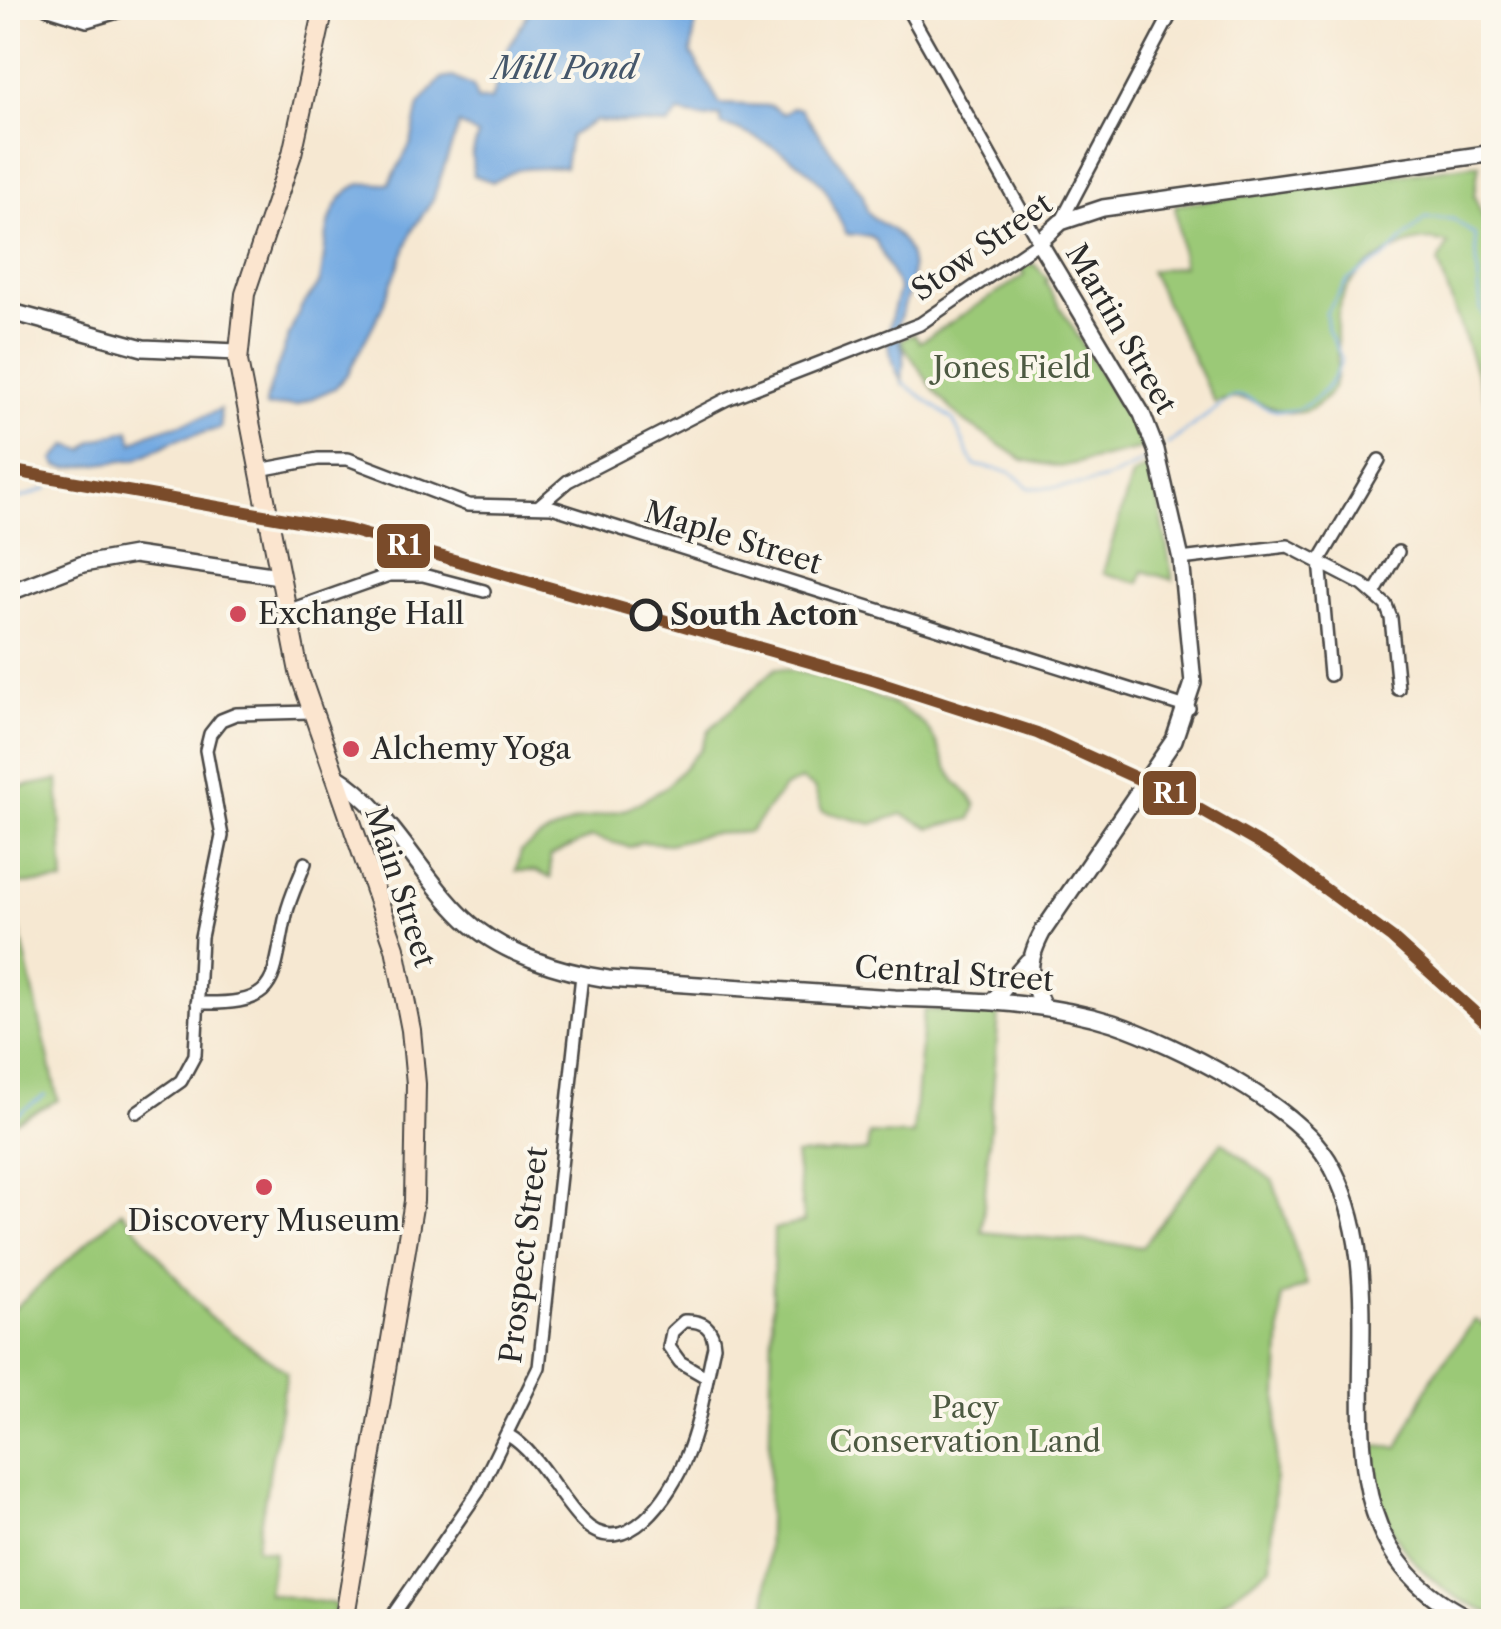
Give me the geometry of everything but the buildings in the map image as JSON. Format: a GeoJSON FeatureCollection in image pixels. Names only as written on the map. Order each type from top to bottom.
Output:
{"type":"FeatureCollection","features":[{"type":"Feature","properties":{"kind":"main road","name":"Main Street"},"geometry":{"type":"LineString","coordinates":[[324,8],[292,154],[246,288],[238,352],[286,612],[310,712],[395,948],[412,1030],[418,1132],[409,1243],[344,1622]]}},
{"type":"Feature","properties":{"kind":"street"},"geometry":{"type":"LineString","coordinates":[[46,8],[87,21],[131,8]]}},
{"type":"Feature","properties":{"kind":"street","name":"Martin Street"},"geometry":{"type":"LineString","coordinates":[[907,8],[1142,414],[1156,450],[1182,559],[1193,664],[1188,708],[1171,745],[1043,931],[1028,961],[992,1002]]}},
{"type":"Feature","properties":{"kind":"street"},"geometry":{"type":"LineString","coordinates":[[1061,222],[1174,8]]}},
{"type":"Feature","properties":{"kind":"street","name":"Stow Street"},"geometry":{"type":"LineString","coordinates":[[540,505],[568,481],[712,406],[902,333],[946,308],[1040,242],[1061,222],[1112,206],[1494,153]]}},
{"type":"Feature","properties":{"kind":"street"},"geometry":{"type":"LineString","coordinates":[[8,312],[143,348],[238,352]]}},
{"type":"Feature","properties":{"kind":"street","name":"Maple Street"},"geometry":{"type":"LineString","coordinates":[[261,479],[318,459],[348,459],[468,505],[506,510],[540,505],[1188,708]]}},
{"type":"Feature","properties":{"kind":"street"},"geometry":{"type":"LineString","coordinates":[[1330,675],[1320,560],[1378,460]]}},
{"type":"Feature","properties":{"kind":"street"},"geometry":{"type":"LineString","coordinates":[[1182,559],[1277,544],[1320,560],[1375,592],[1391,618],[1398,688]]}},
{"type":"Feature","properties":{"kind":"street"},"geometry":{"type":"LineString","coordinates":[[1375,592],[1398,552]]}},
{"type":"Feature","properties":{"kind":"street"},"geometry":{"type":"LineString","coordinates":[[8,593],[83,564],[129,556],[169,557],[279,576]]}},
{"type":"Feature","properties":{"kind":"street"},"geometry":{"type":"LineString","coordinates":[[286,612],[389,575],[423,575],[484,591]]}},
{"type":"Feature","properties":{"kind":"street"},"geometry":{"type":"LineString","coordinates":[[137,1112],[189,1072],[196,1048],[206,904],[222,836],[206,750],[210,734],[221,720],[236,714],[310,712]]}},
{"type":"Feature","properties":{"kind":"street","name":"Central Street"},"geometry":{"type":"LineString","coordinates":[[334,775],[384,819],[472,925],[523,953],[582,975],[1043,1006],[1118,1025],[1186,1056],[1290,1118],[1326,1158],[1354,1222],[1363,1273],[1362,1443],[1373,1517],[1413,1578],[1445,1604],[1477,1622]]}},
{"type":"Feature","properties":{"kind":"street"},"geometry":{"type":"LineString","coordinates":[[197,1004],[244,1002],[267,987],[279,966],[287,911],[305,862]]}},
{"type":"Feature","properties":{"kind":"street"},"geometry":{"type":"LineString","coordinates":[[1028,961],[1028,976],[1043,1006]]}},
{"type":"Feature","properties":{"kind":"street","name":"Prospect Street"},"geometry":{"type":"LineString","coordinates":[[388,1622],[478,1492],[539,1367],[582,975]]}},
{"type":"Feature","properties":{"kind":"street"},"geometry":{"type":"LineString","coordinates":[[508,1435],[584,1524],[600,1534],[615,1536],[649,1516],[686,1460],[706,1376],[714,1335],[702,1322],[684,1321],[672,1332],[670,1347],[680,1362],[706,1376]]}},
{"type":"Feature","properties":{"kind":"green space"},"geometry":{"type":"Polygon","coordinates":[[[1479,164],[1474,196],[1493,241],[1493,421],[1438,262],[1448,244],[1428,240],[1396,249],[1364,268],[1347,289],[1339,311],[1337,374],[1331,391],[1316,406],[1291,413],[1243,399],[1215,403],[1150,271],[1183,266],[1175,205],[1479,164]]]}},
{"type":"Feature","properties":{"kind":"green space","name":"Jones Field"},"geometry":{"type":"Polygon","coordinates":[[[1034,264],[1048,279],[1045,282],[1124,413],[1131,412],[1145,448],[1060,467],[1023,460],[961,419],[935,392],[900,340],[914,334],[920,342],[1025,275],[1020,268],[1034,264]]]}},
{"type":"Feature","properties":{"kind":"green space"},"geometry":{"type":"Polygon","coordinates":[[[1152,464],[1173,580],[1143,571],[1139,583],[1103,573],[1132,476],[1152,464]]]}},
{"type":"Feature","properties":{"kind":"green space"},"geometry":{"type":"Polygon","coordinates":[[[776,668],[856,689],[915,717],[931,733],[952,776],[974,801],[971,819],[930,828],[902,814],[872,824],[822,811],[814,788],[801,780],[784,788],[750,832],[708,834],[669,844],[641,842],[630,847],[592,837],[550,856],[551,878],[536,871],[516,871],[521,851],[542,836],[576,821],[627,809],[665,788],[700,750],[709,730],[776,668]]]}},
{"type":"Feature","properties":{"kind":"green space"},"geometry":{"type":"Polygon","coordinates":[[[58,780],[64,882],[9,884],[58,1100],[8,1125],[8,789],[58,780]]]}},
{"type":"Feature","properties":{"kind":"green space","name":"Pacy Conservation Land"},"geometry":{"type":"Polygon","coordinates":[[[924,1010],[999,1013],[982,1232],[1142,1247],[1222,1142],[1273,1181],[1307,1285],[1282,1296],[1271,1567],[1197,1621],[766,1621],[774,1229],[804,1222],[795,1155],[867,1151],[869,1134],[913,1135],[924,1010]]]}},
{"type":"Feature","properties":{"kind":"green space"},"geometry":{"type":"Polygon","coordinates":[[[122,1211],[208,1316],[287,1372],[256,1548],[274,1552],[268,1594],[336,1604],[333,1621],[8,1621],[8,1314],[122,1211]]]}},
{"type":"Feature","properties":{"kind":"green space"},"geometry":{"type":"Polygon","coordinates":[[[1493,1300],[1493,1614],[1456,1596],[1409,1555],[1380,1500],[1373,1446],[1398,1448],[1433,1376],[1475,1320],[1483,1325],[1493,1300]]]}},
{"type":"Feature","properties":{"kind":"water","name":"Mill Pond"},"geometry":{"type":"Polygon","coordinates":[[[531,8],[698,8],[691,53],[720,104],[771,106],[784,114],[793,107],[801,109],[863,195],[867,211],[893,231],[909,253],[911,278],[896,329],[904,353],[902,383],[888,346],[899,289],[876,241],[870,236],[847,234],[827,192],[795,161],[764,142],[722,125],[720,116],[705,118],[679,113],[668,125],[595,121],[570,136],[565,167],[518,169],[493,182],[473,175],[472,155],[478,135],[459,124],[433,199],[413,229],[381,310],[348,373],[335,388],[297,405],[266,407],[293,326],[320,281],[329,224],[338,202],[356,186],[389,184],[411,143],[419,105],[441,79],[453,77],[473,87],[477,100],[491,100],[508,48],[531,8]]]}},
{"type":"Feature","properties":{"kind":"water"},"geometry":{"type":"Polygon","coordinates":[[[220,409],[221,428],[176,440],[137,459],[68,468],[57,466],[54,460],[68,445],[84,450],[93,441],[129,430],[133,443],[220,409]]]}},
{"type":"Feature","properties":{"kind":"waterway"},"geometry":{"type":"LineString","coordinates":[[1167,445],[1233,396],[1282,411],[1294,410],[1315,399],[1332,380],[1342,359],[1328,330],[1326,313],[1348,280],[1386,256],[1425,218],[1453,219],[1475,235],[1481,310],[1494,333]]}},
{"type":"Feature","properties":{"kind":"waterway"},"geometry":{"type":"LineString","coordinates":[[902,382],[953,420],[974,465],[1011,472],[1029,488],[1089,483],[1117,475],[1144,460]]}},
{"type":"Feature","properties":{"kind":"waterway"},"geometry":{"type":"LineString","coordinates":[[8,503],[48,488]]}},
{"type":"Feature","properties":{"kind":"waterway"},"geometry":{"type":"LineString","coordinates":[[8,1120],[45,1095]]}},
{"type":"Feature","properties":{"kind":"transit line","name":"R1"},"geometry":{"type":"LineString","coordinates":[[8,470],[349,530],[876,681],[1037,733],[1176,796],[1276,853],[1392,938],[1494,1030]]}},
{"type":"Feature","properties":{"kind":"place","name":"Exchange Hall"},"geometry":{"type":"Point","coordinates":[238,614]}},
{"type":"Feature","properties":{"kind":"place","name":"South Acton"},"geometry":{"type":"Point","coordinates":[646,615]}},
{"type":"Feature","properties":{"kind":"place","name":"Alchemy Yoga"},"geometry":{"type":"Point","coordinates":[351,749]}},
{"type":"Feature","properties":{"kind":"place","name":"Discovery Museum"},"geometry":{"type":"Point","coordinates":[264,1187]}}]}
